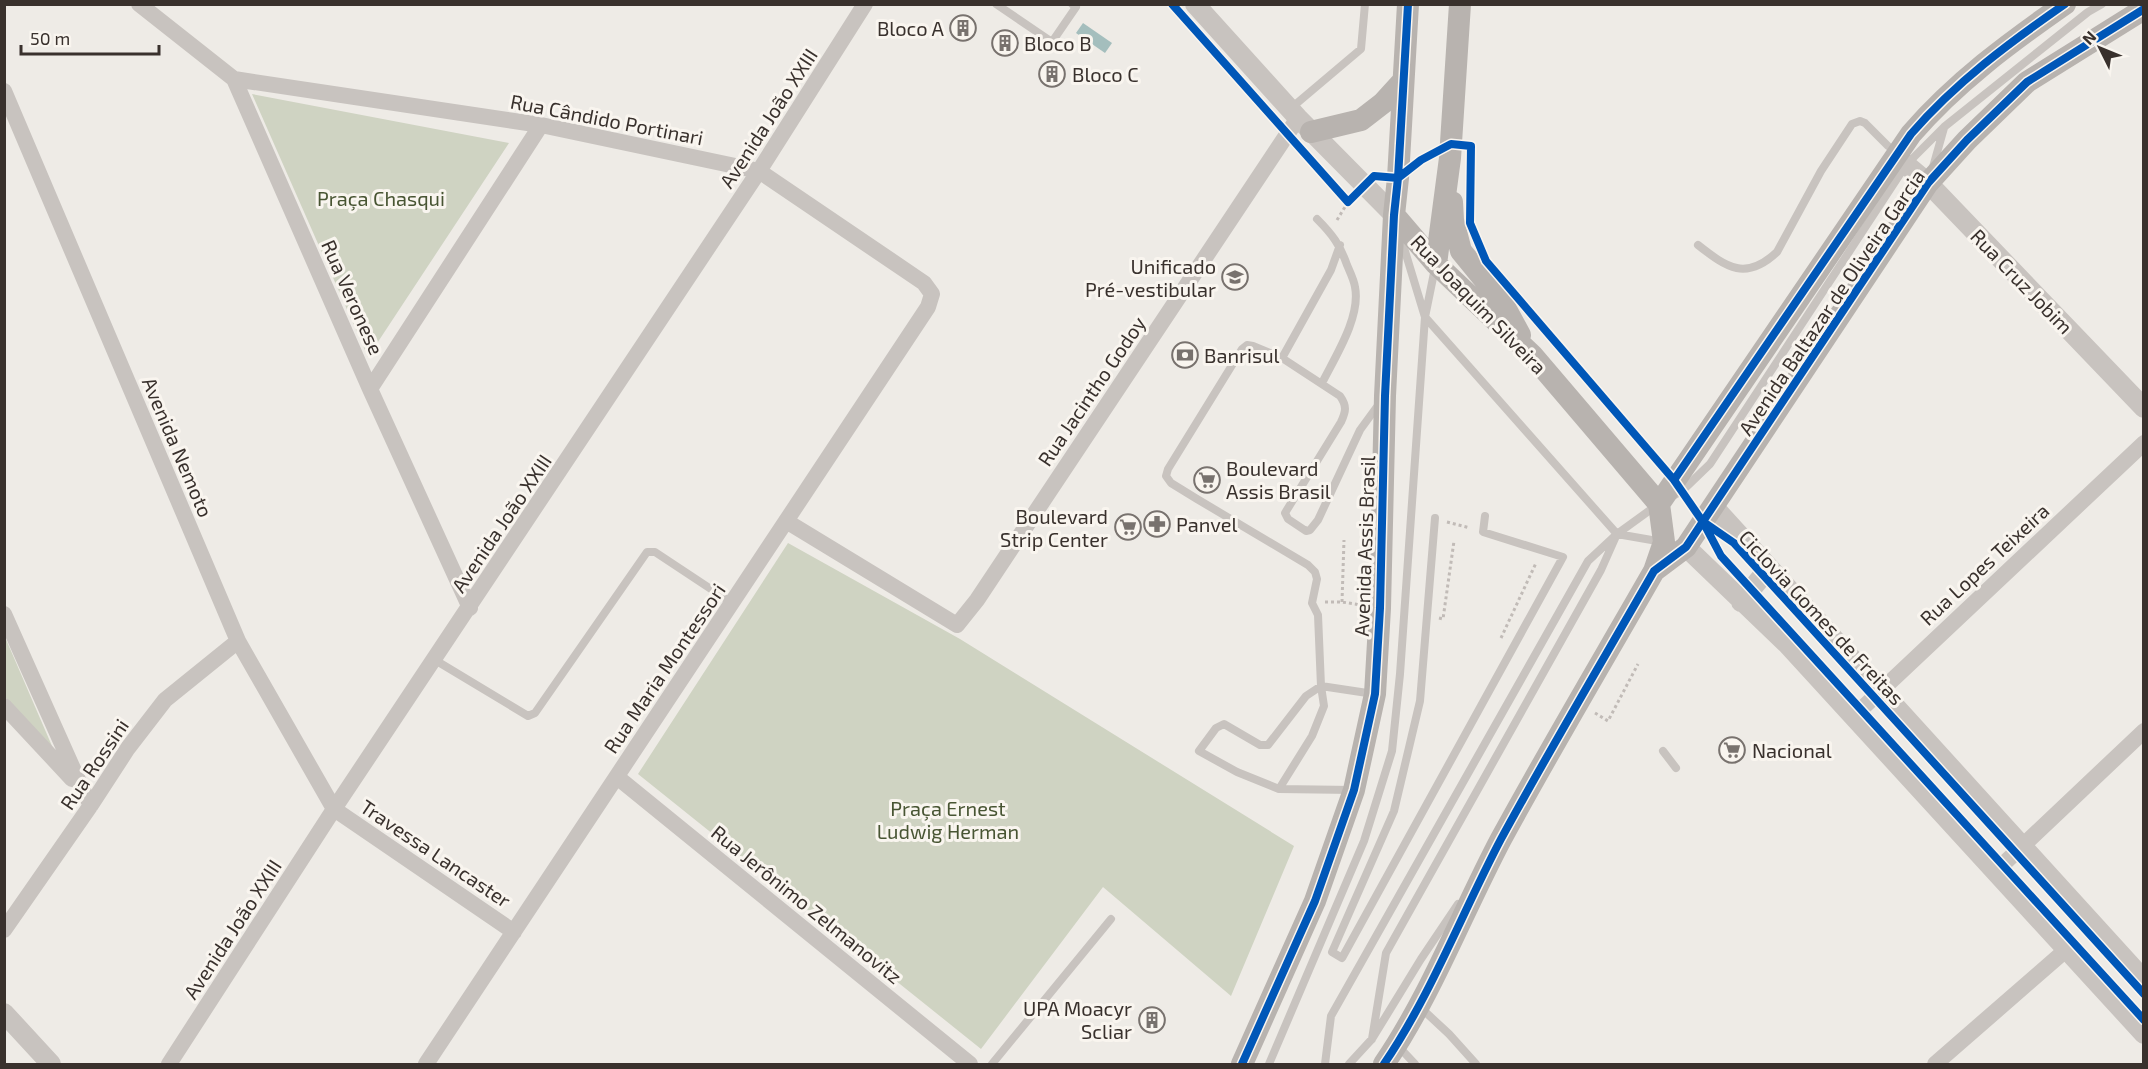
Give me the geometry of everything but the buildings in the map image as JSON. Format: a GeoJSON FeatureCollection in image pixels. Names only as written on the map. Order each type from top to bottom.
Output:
{"type":"FeatureCollection","features":[{"type":"Feature","properties":{"kind":"main road","name":"Avenida Assis Brasil"},"geometry":{"type":"LineString","coordinates":[[1242,1065],[1315,901],[1354,790],[1375,694],[1380,609],[1385,396],[1408,4]]}},
{"type":"Feature","properties":{"kind":"main road"},"geometry":{"type":"LineString","coordinates":[[1436,264],[1450,159],[1460,4]]}},
{"type":"Feature","properties":{"kind":"main road","name":"Avenida Baltazar de Oliveira Garcia"},"geometry":{"type":"LineString","coordinates":[[1659,504],[1911,134],[1932,109],[1998,51],[2065,4]]}},
{"type":"Feature","properties":{"kind":"main road","name":"Avenida Baltazar de Oliveira Garcia"},"geometry":{"type":"LineString","coordinates":[[1654,571],[1686,547],[1928,183],[1967,140],[2027,82],[2144,9]]}},
{"type":"Feature","properties":{"kind":"main road"},"geometry":{"type":"LineString","coordinates":[[1299,120],[1361,120],[1383,103],[1403,81]]}},
{"type":"Feature","properties":{"kind":"main road"},"geometry":{"type":"LineString","coordinates":[[1450,159],[1453,220],[1461,251],[1501,300],[1532,355]]}},
{"type":"Feature","properties":{"kind":"main road","name":"Rua Joaquim Silveira"},"geometry":{"type":"LineString","coordinates":[[1394,215],[1436,264],[1532,355],[1659,504]]}},
{"type":"Feature","properties":{"kind":"main road"},"geometry":{"type":"LineString","coordinates":[[1384,1065],[1418,1006],[1501,839],[1654,571],[1664,542],[1659,504]]}},
{"type":"Feature","properties":{"kind":"street","name":"Rua Veronese"},"geometry":{"type":"LineString","coordinates":[[138,4],[234,79],[370,389],[470,608]]}},
{"type":"Feature","properties":{"kind":"street","name":"Avenida João XXIII"},"geometry":{"type":"LineString","coordinates":[[169,1065],[334,809],[759,171],[866,4]]}},
{"type":"Feature","properties":{"kind":"street","name":"Rua Joaquim Silveira"},"geometry":{"type":"LineString","coordinates":[[1196,4],[1299,120],[1394,215]]}},
{"type":"Feature","properties":{"kind":"street","name":"Rua Cândido Portinari"},"geometry":{"type":"LineString","coordinates":[[234,79],[541,125],[759,171],[924,283],[932,294]]}},
{"type":"Feature","properties":{"kind":"street","name":"Avenida Nemoto"},"geometry":{"type":"LineString","coordinates":[[4,91],[238,641],[334,809]]}},
{"type":"Feature","properties":{"kind":"street","name":"Rua Jacintho Godoy"},"geometry":{"type":"LineString","coordinates":[[786,521],[957,625],[977,600],[1299,120]]}},
{"type":"Feature","properties":{"kind":"street"},"geometry":{"type":"LineString","coordinates":[[370,389],[541,125]]}},
{"type":"Feature","properties":{"kind":"street","name":"Rua Cruz Jobim"},"geometry":{"type":"LineString","coordinates":[[1897,156],[1928,183],[2144,408]]}},
{"type":"Feature","properties":{"kind":"street","name":"Rua Maria Montessori"},"geometry":{"type":"LineString","coordinates":[[426,1065],[928,307],[932,294]]}},
{"type":"Feature","properties":{"kind":"street","name":"Rua Lopes Teixeira"},"geometry":{"type":"LineString","coordinates":[[1854,716],[2144,443]]}},
{"type":"Feature","properties":{"kind":"street"},"geometry":{"type":"LineString","coordinates":[[1713,506],[2144,980]]}},
{"type":"Feature","properties":{"kind":"street"},"geometry":{"type":"LineString","coordinates":[[1686,547],[1787,644],[2142,1030]]}},
{"type":"Feature","properties":{"kind":"street"},"geometry":{"type":"LineString","coordinates":[[1741,602],[1763,574],[1774,573]]}},
{"type":"Feature","properties":{"kind":"street"},"geometry":{"type":"LineString","coordinates":[[4,614],[87,798]]}},
{"type":"Feature","properties":{"kind":"street","name":"Rua Rossini"},"geometry":{"type":"LineString","coordinates":[[4,930],[87,798],[165,700],[238,641]]}},
{"type":"Feature","properties":{"kind":"street"},"geometry":{"type":"LineString","coordinates":[[4,706],[87,798]]}},
{"type":"Feature","properties":{"kind":"street"},"geometry":{"type":"LineString","coordinates":[[1996,871],[2144,731]]}},
{"type":"Feature","properties":{"kind":"street","name":"Rua Jerônimo Zelmanovitz"},"geometry":{"type":"LineString","coordinates":[[617,777],[970,1065]]}},
{"type":"Feature","properties":{"kind":"street","name":"Travessa Lancaster"},"geometry":{"type":"LineString","coordinates":[[334,809],[514,932]]}},
{"type":"Feature","properties":{"kind":"street"},"geometry":{"type":"LineString","coordinates":[[1935,1065],[2067,949]]}},
{"type":"Feature","properties":{"kind":"street"},"geometry":{"type":"LineString","coordinates":[[4,1012],[51,1065]]}},
{"type":"Feature","properties":{"kind":"lane"},"geometry":{"type":"LineString","coordinates":[[996,4],[1052,42],[1076,7],[1072,4]]}},
{"type":"Feature","properties":{"kind":"lane"},"geometry":{"type":"LineString","coordinates":[[1299,120],[1361,49],[1365,4]]}},
{"type":"Feature","properties":{"kind":"lane"},"geometry":{"type":"LineString","coordinates":[[1698,245],[1720,263],[1737,268],[1754,269],[1767,262],[1777,252],[1821,171],[1852,124],[1865,123],[1897,156],[1944,127],[2088,12],[2102,4]]}},
{"type":"Feature","properties":{"kind":"lane"},"geometry":{"type":"LineString","coordinates":[[1928,183],[1944,127]]}},
{"type":"Feature","properties":{"kind":"lane"},"geometry":{"type":"LineString","coordinates":[[1394,215],[1425,317],[1617,534],[1686,547]]}},
{"type":"Feature","properties":{"kind":"lane"},"geometry":{"type":"LineString","coordinates":[[1317,219],[1340,245],[1355,287],[1356,302],[1354,314],[1322,383]]}},
{"type":"Feature","properties":{"kind":"lane"},"geometry":{"type":"LineString","coordinates":[[1282,358],[1330,270],[1340,245]]}},
{"type":"Feature","properties":{"kind":"lane"},"geometry":{"type":"LineString","coordinates":[[1269,1065],[1364,841],[1392,751],[1400,674],[1425,317],[1436,264]]}},
{"type":"Feature","properties":{"kind":"lane"},"geometry":{"type":"LineString","coordinates":[[1279,789],[1312,736],[1324,706],[1318,615],[1312,603],[1317,579],[1315,572],[1308,565],[1171,483],[1166,472],[1244,347],[1253,346],[1282,358],[1322,383],[1340,396],[1346,404],[1346,411],[1341,422],[1285,513],[1288,519],[1308,531],[1318,520],[1360,430],[1385,396]]}},
{"type":"Feature","properties":{"kind":"lane"},"geometry":{"type":"LineString","coordinates":[[1325,1065],[1331,1016],[1588,561],[1617,534],[1659,504]]}},
{"type":"Feature","properties":{"kind":"lane"},"geometry":{"type":"LineString","coordinates":[[1435,518],[1420,701],[1394,811],[1332,952],[1342,958],[1563,557],[1483,532],[1485,516]]}},
{"type":"Feature","properties":{"kind":"lane"},"geometry":{"type":"LineString","coordinates":[[1372,1039],[1386,953],[1601,570],[1617,534]]}},
{"type":"Feature","properties":{"kind":"lane"},"geometry":{"type":"LineString","coordinates":[[435,660],[524,715],[532,716],[647,552],[655,552],[732,603]]}},
{"type":"Feature","properties":{"kind":"lane"},"geometry":{"type":"LineString","coordinates":[[1354,790],[1279,789],[1237,772],[1199,751],[1221,724],[1260,745],[1268,745],[1306,696],[1321,686],[1375,694]]}},
{"type":"Feature","properties":{"kind":"lane"},"geometry":{"type":"LineString","coordinates":[[1663,752],[1676,768]]}},
{"type":"Feature","properties":{"kind":"lane"},"geometry":{"type":"LineString","coordinates":[[1349,1065],[1372,1039],[1421,959],[1501,839]]}},
{"type":"Feature","properties":{"kind":"lane"},"geometry":{"type":"LineString","coordinates":[[992,1065],[1111,919]]}},
{"type":"Feature","properties":{"kind":"lane"},"geometry":{"type":"LineString","coordinates":[[1418,1006],[1449,1034],[1476,1065]]}},
{"type":"Feature","properties":{"kind":"lane"},"geometry":{"type":"LineString","coordinates":[[1397,1045],[1415,1065]]}},
{"type":"Feature","properties":{"kind":"path"},"geometry":{"type":"LineString","coordinates":[[1329,231],[1348,202]]}},
{"type":"Feature","properties":{"kind":"path"},"geometry":{"type":"LineString","coordinates":[[1435,518],[1483,532]]}},
{"type":"Feature","properties":{"kind":"path"},"geometry":{"type":"LineString","coordinates":[[1342,602],[1344,540]]}},
{"type":"Feature","properties":{"kind":"path"},"geometry":{"type":"LineString","coordinates":[[1427,616],[1443,618],[1454,541]]}},
{"type":"Feature","properties":{"kind":"path"},"geometry":{"type":"LineString","coordinates":[[1514,648],[1500,642],[1536,563]]}},
{"type":"Feature","properties":{"kind":"path"},"geometry":{"type":"LineString","coordinates":[[1578,703],[1608,721],[1638,664]]}},
{"type":"Feature","properties":{"kind":"green space","name":"Praça Chasqui"},"geometry":{"type":"Polygon","coordinates":[[[252,94],[509,143],[368,357],[252,94]]]}},
{"type":"Feature","properties":{"kind":"green space","name":"Praça Ernest Ludwig Herman"},"geometry":{"type":"Polygon","coordinates":[[[788,543],[960,639],[1294,846],[1231,996],[1103,887],[981,1049],[638,774],[788,543]]]}},
{"type":"Feature","properties":{"kind":"green space"},"geometry":{"type":"Polygon","coordinates":[[[5,637],[55,753],[5,697],[5,637]]]}},
{"type":"Feature","properties":{"kind":"water"},"geometry":{"type":"Polygon","coordinates":[[[1083,23],[1112,43],[1105,53],[1076,33],[1083,23]]]}},
{"type":"Feature","properties":{"kind":"cycle path"},"geometry":{"type":"LineString","coordinates":[[1172,4],[1348,202],[1374,176],[1398,178],[1421,160],[1451,144],[1471,146],[1470,223],[1486,261],[1674,480],[1703,522],[1721,556],[2144,1020]]}},
{"type":"Feature","properties":{"kind":"cycle path"},"geometry":{"type":"LineString","coordinates":[[1242,1064],[1315,901],[1354,790],[1375,694],[1380,608],[1385,396],[1408,4]]}},
{"type":"Feature","properties":{"kind":"cycle path"},"geometry":{"type":"LineString","coordinates":[[1674,480],[1911,134],[1965,80],[2065,4]]}},
{"type":"Feature","properties":{"kind":"cycle path"},"geometry":{"type":"LineString","coordinates":[[1384,1064],[1417,1010],[1501,839],[1654,571],[1686,547],[1928,183],[1967,140],[2027,82],[2144,9]]}},
{"type":"Feature","properties":{"kind":"cycle path","name":"Ciclovia Gomes de Freitas"},"geometry":{"type":"LineString","coordinates":[[1705,523],[1734,543],[2144,994]]}},
{"type":"Feature","properties":{"kind":"place","name":"Bloco A"},"geometry":{"type":"Point","coordinates":[963,28]}},
{"type":"Feature","properties":{"kind":"place","name":"Bloco B"},"geometry":{"type":"Point","coordinates":[1005,43]}},
{"type":"Feature","properties":{"kind":"place","name":"Bloco C"},"geometry":{"type":"Point","coordinates":[1052,74]}},
{"type":"Feature","properties":{"kind":"place","name":"Unificado Pré-vestibular"},"geometry":{"type":"Point","coordinates":[1235,277]}},
{"type":"Feature","properties":{"kind":"place","name":"Banrisul"},"geometry":{"type":"Point","coordinates":[1185,355]}},
{"type":"Feature","properties":{"kind":"place","name":"Boulevard Assis Brasil"},"geometry":{"type":"Point","coordinates":[1207,480]}},
{"type":"Feature","properties":{"kind":"place","name":"Panvel"},"geometry":{"type":"Point","coordinates":[1157,524]}},
{"type":"Feature","properties":{"kind":"place","name":"Boulevard Strip Center"},"geometry":{"type":"Point","coordinates":[1128,527]}},
{"type":"Feature","properties":{"kind":"place","name":"Nacional"},"geometry":{"type":"Point","coordinates":[1732,750]}},
{"type":"Feature","properties":{"kind":"place","name":"UPA Moacyr Scliar"},"geometry":{"type":"Point","coordinates":[1152,1020]}}]}
